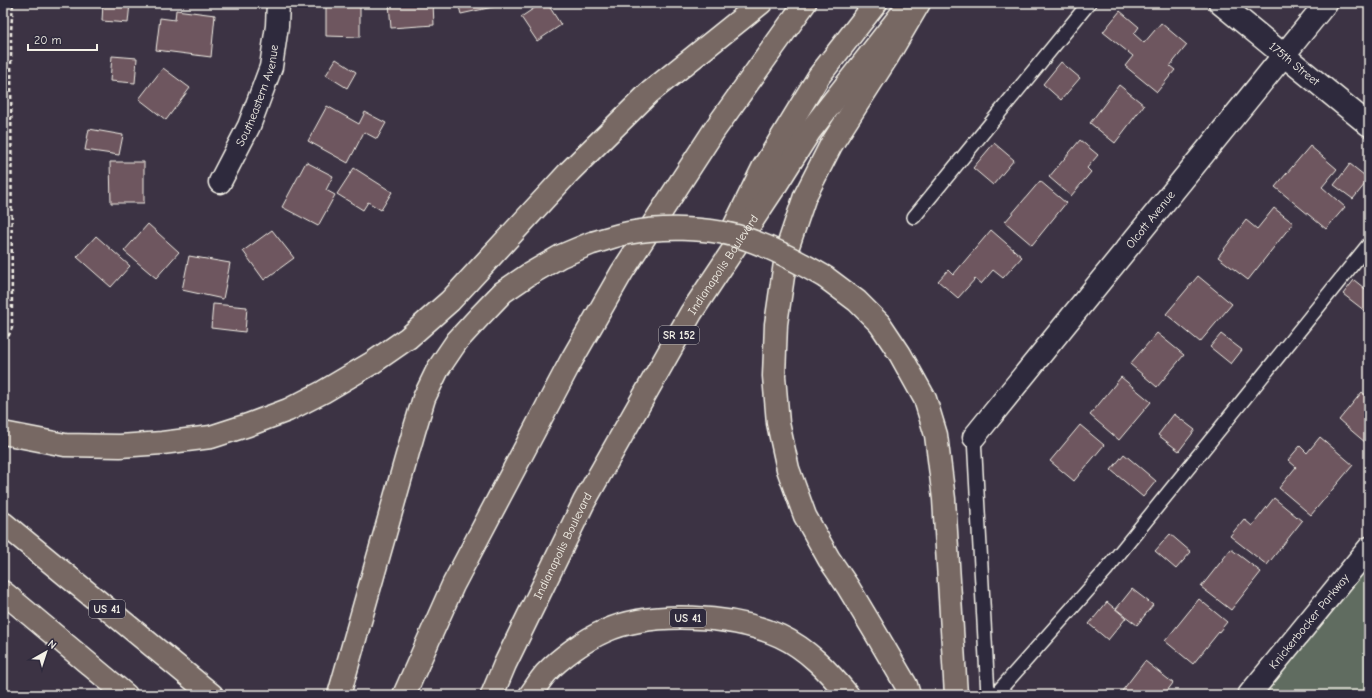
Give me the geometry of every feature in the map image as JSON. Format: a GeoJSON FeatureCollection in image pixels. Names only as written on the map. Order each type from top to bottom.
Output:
{"type":"FeatureCollection","features":[{"type":"Feature","properties":{"kind":"main road"},"geometry":{"type":"LineString","coordinates":[[3,433],[65,445],[120,446],[211,437],[288,410],[329,388],[372,363],[408,338],[450,301],[570,171],[648,93],[761,3]]}},
{"type":"Feature","properties":{"kind":"main road"},"geometry":{"type":"LineString","coordinates":[[404,695],[453,585],[571,361],[602,306],[622,272],[715,130],[805,3]]}},
{"type":"Feature","properties":{"kind":"main road"},"geometry":{"type":"LineString","coordinates":[[692,313],[763,168],[819,76],[876,3]]}},
{"type":"Feature","properties":{"kind":"main road","name":"Indianapolis Boulevard"},"geometry":{"type":"LineString","coordinates":[[492,695],[505,664],[584,502],[692,313],[776,186],[810,131],[910,3]]}},
{"type":"Feature","properties":{"kind":"main road"},"geometry":{"type":"LineString","coordinates":[[909,695],[906,685],[848,587],[828,559],[805,516],[788,469],[778,423],[774,376],[776,324],[787,249],[805,196],[831,145],[888,56],[919,3]]}},
{"type":"Feature","properties":{"kind":"main road"},"geometry":{"type":"LineString","coordinates":[[339,695],[424,398],[438,369],[457,341],[503,292],[528,275],[561,256],[592,243],[628,233],[672,229],[705,231],[736,236],[772,249],[795,260],[825,277],[857,301],[880,324],[900,354],[925,399],[936,435],[944,498],[956,695]]}},
{"type":"Feature","properties":{"kind":"main road","name":"US 41"},"geometry":{"type":"LineString","coordinates":[[3,523],[212,695]]}},
{"type":"Feature","properties":{"kind":"main road"},"geometry":{"type":"LineString","coordinates":[[3,592],[126,695]]}},
{"type":"Feature","properties":{"kind":"main road","name":"US 41"},"geometry":{"type":"LineString","coordinates":[[530,695],[547,673],[576,647],[605,630],[637,621],[671,617],[707,618],[748,625],[780,636],[808,654],[832,676],[848,695]]}},
{"type":"Feature","properties":{"kind":"street","name":"Southeastern Avenue"},"geometry":{"type":"LineString","coordinates":[[220,182],[248,126],[271,67],[277,26],[278,3]]}},
{"type":"Feature","properties":{"kind":"street","name":"175th Street"},"geometry":{"type":"LineString","coordinates":[[1220,3],[1369,125]]}},
{"type":"Feature","properties":{"kind":"street","name":"Olcott Avenue"},"geometry":{"type":"LineString","coordinates":[[974,437],[1326,3]]}},
{"type":"Feature","properties":{"kind":"street","name":"Knickerbocker Parkway"},"geometry":{"type":"LineString","coordinates":[[1249,695],[1369,548]]}},
{"type":"Feature","properties":{"kind":"lane"},"geometry":{"type":"LineString","coordinates":[[914,217],[1089,3]]}},
{"type":"Feature","properties":{"kind":"lane"},"geometry":{"type":"LineString","coordinates":[[995,695],[1106,570],[1369,244]]}},
{"type":"Feature","properties":{"kind":"lane"},"geometry":{"type":"LineString","coordinates":[[974,437],[988,695]]}},
{"type":"Feature","properties":{"kind":"path"},"geometry":{"type":"LineString","coordinates":[[3,341],[9,335],[12,328],[11,31],[13,3]]}},
{"type":"Feature","properties":{"kind":"green space"},"geometry":{"type":"Polygon","coordinates":[[[1369,561],[1369,695],[1261,695],[1369,561]]]}},
{"type":"Feature","properties":{"kind":"building"},"geometry":{"type":"Polygon","coordinates":[[[103,3],[130,3],[128,23],[102,21],[103,3]]]}},
{"type":"Feature","properties":{"kind":"building"},"geometry":{"type":"Polygon","coordinates":[[[326,3],[360,3],[360,37],[326,36],[326,3]]]}},
{"type":"Feature","properties":{"kind":"building"},"geometry":{"type":"Polygon","coordinates":[[[389,3],[433,3],[434,25],[391,28],[389,3]]]}},
{"type":"Feature","properties":{"kind":"building"},"geometry":{"type":"Polygon","coordinates":[[[458,3],[506,3],[506,4],[461,14],[458,3]]]}},
{"type":"Feature","properties":{"kind":"building"},"geometry":{"type":"Polygon","coordinates":[[[542,3],[547,3],[561,25],[537,41],[521,17],[542,3]]]}},
{"type":"Feature","properties":{"kind":"building"},"geometry":{"type":"Polygon","coordinates":[[[176,10],[215,15],[211,57],[156,50],[160,18],[175,20],[176,10]]]}},
{"type":"Feature","properties":{"kind":"building"},"geometry":{"type":"Polygon","coordinates":[[[1120,11],[1139,27],[1134,34],[1144,43],[1161,23],[1187,45],[1170,66],[1175,70],[1157,92],[1125,66],[1133,56],[1103,32],[1120,11]]]}},
{"type":"Feature","properties":{"kind":"building"},"geometry":{"type":"Polygon","coordinates":[[[112,56],[137,58],[135,83],[110,81],[112,56]]]}},
{"type":"Feature","properties":{"kind":"building"},"geometry":{"type":"Polygon","coordinates":[[[336,59],[356,72],[347,88],[326,75],[336,59]]]}},
{"type":"Feature","properties":{"kind":"building"},"geometry":{"type":"Polygon","coordinates":[[[1061,62],[1080,78],[1061,100],[1043,84],[1061,62]]]}},
{"type":"Feature","properties":{"kind":"building"},"geometry":{"type":"Polygon","coordinates":[[[163,68],[190,88],[166,120],[139,99],[163,68]]]}},
{"type":"Feature","properties":{"kind":"building"},"geometry":{"type":"Polygon","coordinates":[[[1119,85],[1144,105],[1115,143],[1090,123],[1119,85]]]}},
{"type":"Feature","properties":{"kind":"building"},"geometry":{"type":"Polygon","coordinates":[[[327,106],[359,124],[365,112],[386,123],[377,139],[364,132],[348,163],[308,141],[327,106]]]}},
{"type":"Feature","properties":{"kind":"building"},"geometry":{"type":"Polygon","coordinates":[[[89,129],[123,135],[119,155],[85,150],[89,129]]]}},
{"type":"Feature","properties":{"kind":"building"},"geometry":{"type":"Polygon","coordinates":[[[1080,140],[1098,155],[1087,168],[1091,172],[1071,196],[1049,177],[1080,140]]]}},
{"type":"Feature","properties":{"kind":"building"},"geometry":{"type":"Polygon","coordinates":[[[994,143],[1014,160],[993,185],[973,168],[994,143]]]}},
{"type":"Feature","properties":{"kind":"building"},"geometry":{"type":"Polygon","coordinates":[[[1310,146],[1337,169],[1322,187],[1345,207],[1326,229],[1275,187],[1310,146]]]}},
{"type":"Feature","properties":{"kind":"building"},"geometry":{"type":"Polygon","coordinates":[[[110,162],[144,162],[144,203],[111,203],[110,162]]]}},
{"type":"Feature","properties":{"kind":"building"},"geometry":{"type":"Polygon","coordinates":[[[306,162],[333,176],[326,190],[335,195],[318,226],[282,207],[306,162]]]}},
{"type":"Feature","properties":{"kind":"building"},"geometry":{"type":"Polygon","coordinates":[[[1350,164],[1369,179],[1353,199],[1334,185],[1350,164]]]}},
{"type":"Feature","properties":{"kind":"building"},"geometry":{"type":"Polygon","coordinates":[[[354,168],[392,192],[381,210],[368,202],[363,210],[337,194],[354,168]]]}},
{"type":"Feature","properties":{"kind":"building"},"geometry":{"type":"Polygon","coordinates":[[[1040,181],[1066,203],[1032,245],[1005,222],[1040,181]]]}},
{"type":"Feature","properties":{"kind":"building"},"geometry":{"type":"Polygon","coordinates":[[[1274,208],[1293,223],[1248,280],[1218,257],[1246,220],[1257,229],[1274,208]]]}},
{"type":"Feature","properties":{"kind":"building"},"geometry":{"type":"Polygon","coordinates":[[[148,224],[179,252],[156,278],[124,251],[148,224]]]}},
{"type":"Feature","properties":{"kind":"building"},"geometry":{"type":"Polygon","coordinates":[[[272,230],[294,258],[264,280],[243,251],[272,230]]]}},
{"type":"Feature","properties":{"kind":"building"},"geometry":{"type":"Polygon","coordinates":[[[991,230],[1022,257],[1003,278],[993,270],[981,284],[975,279],[958,298],[938,281],[948,270],[953,275],[991,230]]]}},
{"type":"Feature","properties":{"kind":"building"},"geometry":{"type":"Polygon","coordinates":[[[96,236],[130,266],[111,287],[77,257],[96,236]]]}},
{"type":"Feature","properties":{"kind":"building"},"geometry":{"type":"Polygon","coordinates":[[[189,256],[230,263],[223,299],[182,290],[189,256]]]}},
{"type":"Feature","properties":{"kind":"building"},"geometry":{"type":"Polygon","coordinates":[[[1198,276],[1232,304],[1200,342],[1166,314],[1198,276]]]}},
{"type":"Feature","properties":{"kind":"building"},"geometry":{"type":"Polygon","coordinates":[[[1354,280],[1369,292],[1369,306],[1365,311],[1343,294],[1354,280]]]}},
{"type":"Feature","properties":{"kind":"building"},"geometry":{"type":"Polygon","coordinates":[[[213,304],[247,307],[245,332],[211,328],[213,304]]]}},
{"type":"Feature","properties":{"kind":"building"},"geometry":{"type":"Polygon","coordinates":[[[1157,333],[1184,355],[1157,387],[1130,364],[1157,333]]]}},
{"type":"Feature","properties":{"kind":"building"},"geometry":{"type":"Polygon","coordinates":[[[1221,334],[1242,350],[1231,364],[1210,347],[1221,334]]]}},
{"type":"Feature","properties":{"kind":"building"},"geometry":{"type":"Polygon","coordinates":[[[1121,377],[1151,402],[1119,440],[1090,415],[1121,377]]]}},
{"type":"Feature","properties":{"kind":"building"},"geometry":{"type":"Polygon","coordinates":[[[1362,392],[1369,398],[1369,440],[1366,443],[1339,420],[1362,392]]]}},
{"type":"Feature","properties":{"kind":"building"},"geometry":{"type":"Polygon","coordinates":[[[1174,414],[1195,430],[1179,451],[1158,435],[1174,414]]]}},
{"type":"Feature","properties":{"kind":"building"},"geometry":{"type":"Polygon","coordinates":[[[1080,425],[1104,445],[1074,481],[1050,461],[1080,425]]]}},
{"type":"Feature","properties":{"kind":"building"},"geometry":{"type":"Polygon","coordinates":[[[1320,437],[1353,465],[1311,515],[1279,488],[1296,467],[1288,460],[1300,446],[1307,453],[1320,437]]]}},
{"type":"Feature","properties":{"kind":"building"},"geometry":{"type":"Polygon","coordinates":[[[1124,454],[1156,481],[1143,497],[1111,470],[1124,454]]]}},
{"type":"Feature","properties":{"kind":"building"},"geometry":{"type":"Polygon","coordinates":[[[1274,498],[1302,521],[1267,565],[1230,536],[1244,519],[1252,526],[1274,498]]]}},
{"type":"Feature","properties":{"kind":"building"},"geometry":{"type":"Polygon","coordinates":[[[1170,534],[1191,552],[1176,569],[1155,551],[1170,534]]]}},
{"type":"Feature","properties":{"kind":"building"},"geometry":{"type":"Polygon","coordinates":[[[1231,549],[1261,572],[1231,610],[1201,587],[1231,549]]]}},
{"type":"Feature","properties":{"kind":"building"},"geometry":{"type":"Polygon","coordinates":[[[1132,589],[1153,605],[1137,625],[1116,609],[1132,589]]]}},
{"type":"Feature","properties":{"kind":"building"},"geometry":{"type":"Polygon","coordinates":[[[1199,599],[1227,622],[1193,664],[1165,641],[1199,599]]]}},
{"type":"Feature","properties":{"kind":"building"},"geometry":{"type":"Polygon","coordinates":[[[1107,602],[1126,618],[1108,640],[1089,624],[1107,602]]]}},
{"type":"Feature","properties":{"kind":"building"},"geometry":{"type":"Polygon","coordinates":[[[1145,661],[1173,683],[1164,695],[1119,695],[1145,661]]]}}]}
